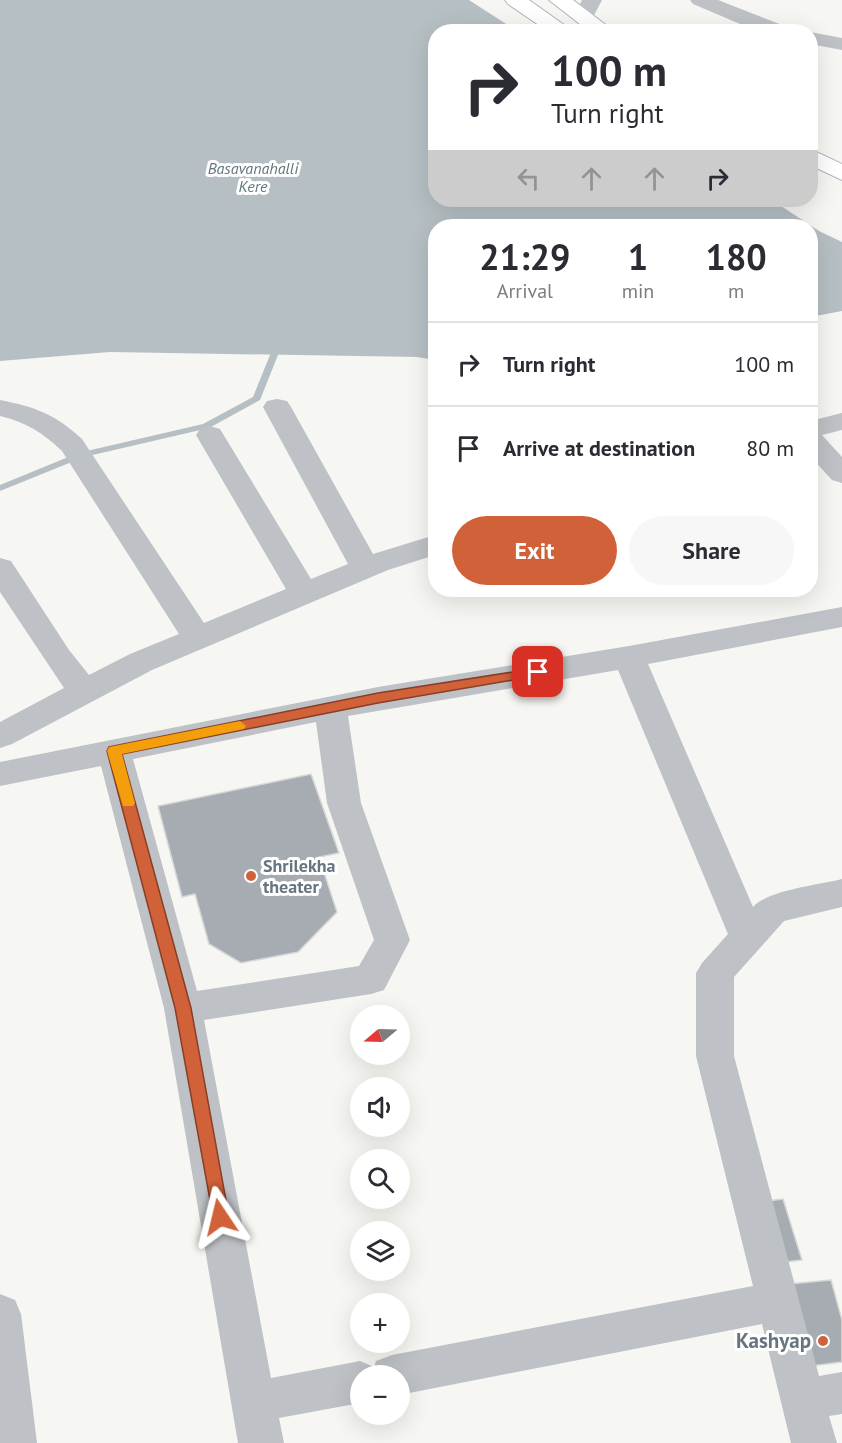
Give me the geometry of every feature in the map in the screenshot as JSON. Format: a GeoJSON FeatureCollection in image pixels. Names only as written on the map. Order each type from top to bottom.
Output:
{"type":"FeatureCollection","features":[{"type":"Feature","properties":{"kind":"highway"},"geometry":{"type":"LineString","coordinates":[[515,0],[552,24]]}},
{"type":"Feature","properties":{"kind":"highway"},"geometry":{"type":"LineString","coordinates":[[559,0],[588,9],[600,24]]}},
{"type":"Feature","properties":{"kind":"highway"},"geometry":{"type":"LineString","coordinates":[[818,160],[842,173]]}},
{"type":"Feature","properties":{"kind":"highway"},"geometry":{"type":"LineString","coordinates":[[818,184],[842,196]]}},
{"type":"Feature","properties":{"kind":"street"},"geometry":{"type":"LineString","coordinates":[[700,0],[759,24]]}},
{"type":"Feature","properties":{"kind":"street"},"geometry":{"type":"LineString","coordinates":[[818,40],[842,44]]}},
{"type":"Feature","properties":{"kind":"street"},"geometry":{"type":"LineString","coordinates":[[277,407],[365,568]]}},
{"type":"Feature","properties":{"kind":"street"},"geometry":{"type":"LineString","coordinates":[[0,408],[27,414],[53,427],[79,456],[198,638]]}},
{"type":"Feature","properties":{"kind":"street"},"geometry":{"type":"LineString","coordinates":[[818,428],[842,421]]}},
{"type":"Feature","properties":{"kind":"street"},"geometry":{"type":"LineString","coordinates":[[210,435],[304,593]]}},
{"type":"Feature","properties":{"kind":"street"},"geometry":{"type":"LineString","coordinates":[[818,448],[842,474]]}},
{"type":"Feature","properties":{"kind":"street"},"geometry":{"type":"LineString","coordinates":[[0,736],[141,662],[365,568],[428,547]]}},
{"type":"Feature","properties":{"kind":"street"},"geometry":{"type":"LineString","coordinates":[[0,568],[58,658],[84,692]]}},
{"type":"Feature","properties":{"kind":"street"},"geometry":{"type":"LineString","coordinates":[[0,774],[330,708],[629,657],[842,617]]}},
{"type":"Feature","properties":{"kind":"street"},"geometry":{"type":"LineString","coordinates":[[629,657],[748,937]]}},
{"type":"Feature","properties":{"kind":"street"},"geometry":{"type":"LineString","coordinates":[[183,1008],[371,979],[392,940],[344,803],[330,708]]}},
{"type":"Feature","properties":{"kind":"street"},"geometry":{"type":"LineString","coordinates":[[114,751],[183,1008],[257,1423],[350,1386]]}},
{"type":"Feature","properties":{"kind":"street"},"geometry":{"type":"LineString","coordinates":[[814,1443],[822,1396],[778,1301],[715,1056],[715,973],[772,910],[842,893]]}},
{"type":"Feature","properties":{"kind":"street"},"geometry":{"type":"LineString","coordinates":[[410,1373],[778,1301]]}},
{"type":"Feature","properties":{"kind":"street"},"geometry":{"type":"LineString","coordinates":[[0,1314],[14,1443]]}},
{"type":"Feature","properties":{"kind":"water","name":"Basavanahalli Kere"},"geometry":{"type":"Polygon","coordinates":[[[0,0],[469,0],[506,24],[428,24],[428,207],[783,207],[801,219],[428,219],[428,359],[110,352],[0,361],[0,0]]]}},
{"type":"Feature","properties":{"kind":"water","name":"Basavanahalli Kere"},"geometry":{"type":"Polygon","coordinates":[[[818,230],[842,242],[842,311],[818,316],[818,230]]]}},
{"type":"Feature","properties":{"kind":"building","name":"Shrilekha theater"},"geometry":{"type":"Polygon","coordinates":[[[311,774],[339,853],[319,857],[337,912],[298,952],[241,963],[209,944],[195,894],[182,897],[158,806],[311,774]]]}},
{"type":"Feature","properties":{"kind":"building"},"geometry":{"type":"Polygon","coordinates":[[[783,1199],[802,1260],[785,1262],[767,1201],[783,1199]]]}},
{"type":"Feature","properties":{"kind":"building","name":"Kashyap"},"geometry":{"type":"Polygon","coordinates":[[[831,1280],[842,1320],[842,1362],[811,1366],[789,1284],[831,1280]]]}},
{"type":"Feature","properties":{"kind":"waterway"},"geometry":{"type":"LineString","coordinates":[[0,488],[81,455],[206,426],[257,398],[276,350],[276,343]]}},
{"type":"Feature","properties":{"kind":"slow traffic"},"geometry":{"type":"LineString","coordinates":[[128,803],[114,751],[240,726]]}},
{"type":"Feature","properties":{"kind":"place","name":"Shrilekha theater"},"geometry":{"type":"Point","coordinates":[251,876]}},
{"type":"Feature","properties":{"kind":"place","name":"Kashyap"},"geometry":{"type":"Point","coordinates":[823,1341]}},
{"type":"Feature","properties":{"kind":"route"},"geometry":{"type":"LineString","coordinates":[[220,1217],[183,1008],[114,751],[378,698],[538,672]]}}]}
